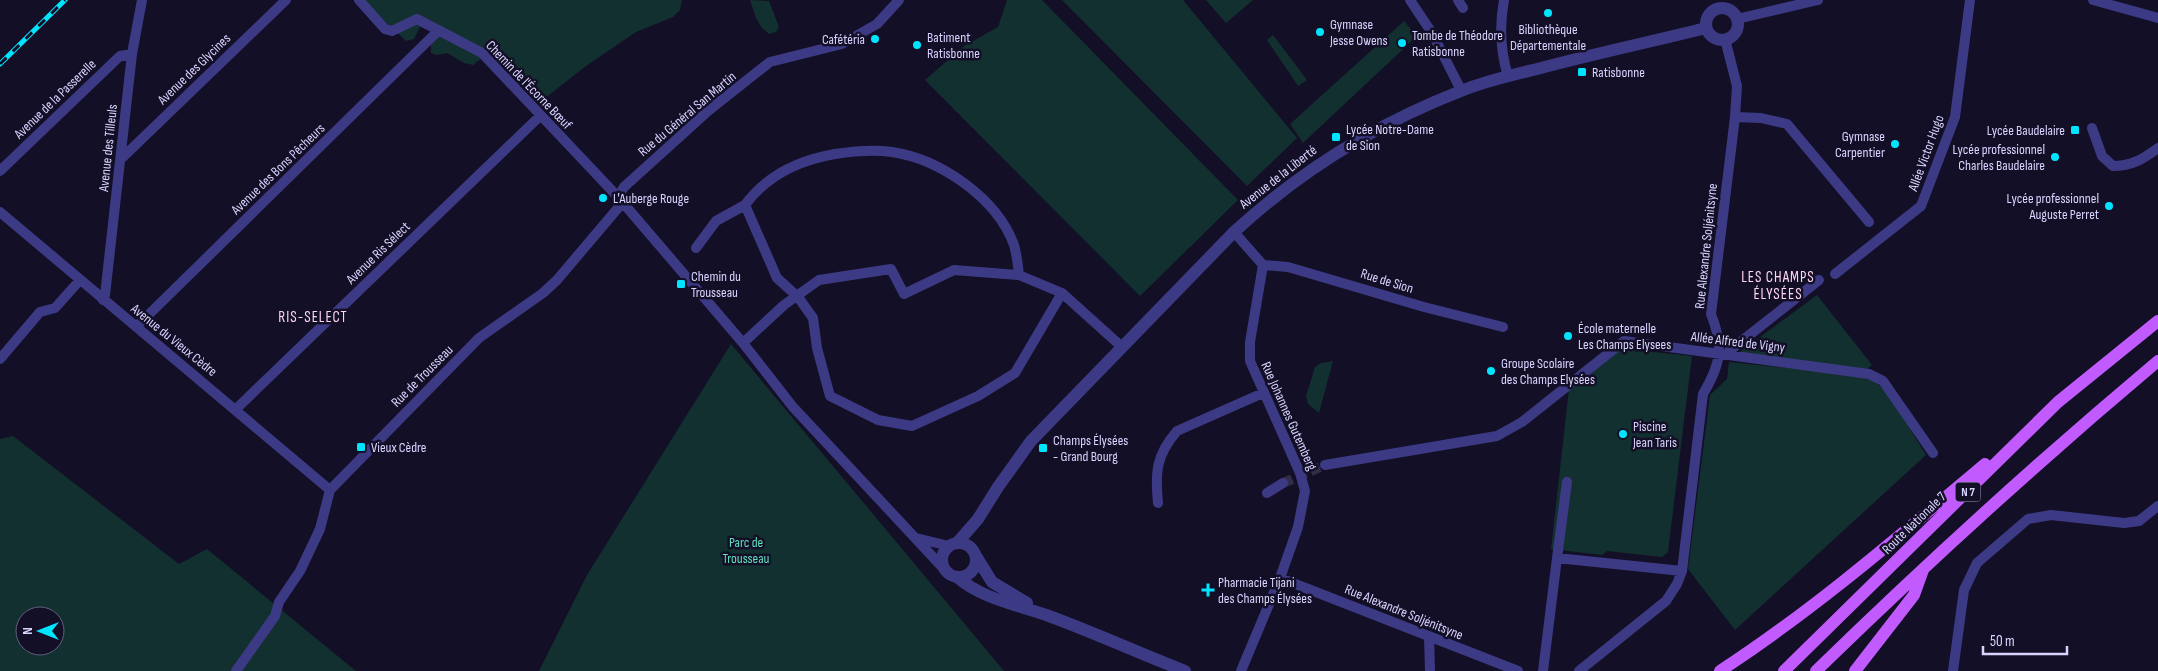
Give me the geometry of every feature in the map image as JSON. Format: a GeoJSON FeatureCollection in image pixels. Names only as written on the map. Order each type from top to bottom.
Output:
{"type":"FeatureCollection","features":[{"type":"Feature","properties":{"kind":"main road","name":"Route Nationale 7"},"geometry":{"type":"LineString","coordinates":[[1784,671],[2058,402],[2158,320]]}},
{"type":"Feature","properties":{"kind":"main road","name":"N 7"},"geometry":{"type":"LineString","coordinates":[[1816,671],[1924,568],[2095,414],[2158,361]]}},
{"type":"Feature","properties":{"kind":"main road"},"geometry":{"type":"LineString","coordinates":[[1720,671],[1779,632],[1879,555],[2058,402]]}},
{"type":"Feature","properties":{"kind":"main road"},"geometry":{"type":"LineString","coordinates":[[1855,671],[1914,595],[1924,568]]}},
{"type":"Feature","properties":{"kind":"street","name":"Avenue des Tilleuls"},"geometry":{"type":"LineString","coordinates":[[103,300],[132,54],[142,0]]}},
{"type":"Feature","properties":{"kind":"street","name":"Avenue des Glycines"},"geometry":{"type":"LineString","coordinates":[[121,159],[286,0]]}},
{"type":"Feature","properties":{"kind":"street","name":"Chemin de l'Écorne Bœuf"},"geometry":{"type":"LineString","coordinates":[[359,0],[385,29],[392,31],[417,19],[482,53],[618,197],[743,343],[793,407],[916,538],[933,560],[945,570]]}},
{"type":"Feature","properties":{"kind":"street","name":"Rue du Général San Martin"},"geometry":{"type":"LineString","coordinates":[[618,197],[624,187],[708,111],[770,62],[842,44],[878,24],[899,0]]}},
{"type":"Feature","properties":{"kind":"street"},"geometry":{"type":"LineString","coordinates":[[1504,0],[1500,20],[1500,42],[1508,76]]}},
{"type":"Feature","properties":{"kind":"street"},"geometry":{"type":"LineString","coordinates":[[1737,19],[1818,0]]}},
{"type":"Feature","properties":{"kind":"street","name":"Allée Victor Hugo"},"geometry":{"type":"LineString","coordinates":[[1835,274],[1921,206],[1955,117],[1970,0]]}},
{"type":"Feature","properties":{"kind":"street"},"geometry":{"type":"LineString","coordinates":[[2093,0],[2158,18]]}},
{"type":"Feature","properties":{"kind":"street"},"geometry":{"type":"LineString","coordinates":[[1412,1],[1432,33],[1462,90]]}},
{"type":"Feature","properties":{"kind":"street"},"geometry":{"type":"LineString","coordinates":[[1717,4],[1730,11],[1737,19],[1734,33],[1725,39],[1713,37],[1706,28],[1709,14],[1717,4]]}},
{"type":"Feature","properties":{"kind":"street","name":"Avenue de la Liberté"},"geometry":{"type":"LineString","coordinates":[[953,545],[978,519],[1031,441],[1234,232],[1286,187],[1335,153],[1392,121],[1462,90],[1508,76],[1706,28]]}},
{"type":"Feature","properties":{"kind":"street","name":"Avenue des Bons Pêcheurs"},"geometry":{"type":"LineString","coordinates":[[136,327],[439,30]]}},
{"type":"Feature","properties":{"kind":"street","name":"Rue Alexandre Soljénitsyne"},"geometry":{"type":"LineString","coordinates":[[1579,671],[1666,601],[1677,584],[1682,571],[1704,394],[1725,352],[1711,314],[1736,117],[1737,86],[1725,39]]}},
{"type":"Feature","properties":{"kind":"street","name":"Avenue de la Passerelle"},"geometry":{"type":"LineString","coordinates":[[0,171],[120,56],[132,54]]}},
{"type":"Feature","properties":{"kind":"street","name":"Avenue Ris Sélect"},"geometry":{"type":"LineString","coordinates":[[236,409],[540,116]]}},
{"type":"Feature","properties":{"kind":"street"},"geometry":{"type":"LineString","coordinates":[[1736,117],[1761,118],[1787,124],[1869,222]]}},
{"type":"Feature","properties":{"kind":"street"},"geometry":{"type":"LineString","coordinates":[[2092,128],[2102,156],[2113,166],[2127,166],[2140,161],[2158,148]]}},
{"type":"Feature","properties":{"kind":"street"},"geometry":{"type":"LineString","coordinates":[[696,248],[716,221],[745,205],[767,182],[784,170],[819,157],[870,150],[908,155],[948,171],[966,185],[989,207],[1005,228],[1013,243],[1019,275]]}},
{"type":"Feature","properties":{"kind":"street","name":"Rue de Trousseau"},"geometry":{"type":"LineString","coordinates":[[236,671],[275,616],[279,602],[300,571],[320,529],[330,490],[478,338],[543,293],[557,280],[618,208],[618,197]]}},
{"type":"Feature","properties":{"kind":"street"},"geometry":{"type":"LineString","coordinates":[[745,205],[777,278],[798,296],[813,318],[817,348],[830,396],[878,420],[912,426],[978,396],[1015,373],[1062,293]]}},
{"type":"Feature","properties":{"kind":"street","name":"Avenue du Vieux Cèdre"},"geometry":{"type":"LineString","coordinates":[[0,212],[330,490]]}},
{"type":"Feature","properties":{"kind":"street"},"geometry":{"type":"LineString","coordinates":[[1234,232],[1263,265]]}},
{"type":"Feature","properties":{"kind":"street","name":"Rue de Sion"},"geometry":{"type":"LineString","coordinates":[[1263,265],[1288,267],[1502,327]]}},
{"type":"Feature","properties":{"kind":"street","name":"Rue Johannes Gutemberg"},"geometry":{"type":"LineString","coordinates":[[1242,671],[1280,578],[1298,527],[1306,491],[1250,361],[1250,342],[1263,265]]}},
{"type":"Feature","properties":{"kind":"street"},"geometry":{"type":"LineString","coordinates":[[743,343],[784,306],[819,280],[891,269],[904,294],[954,270],[1019,275],[1062,293],[1122,347]]}},
{"type":"Feature","properties":{"kind":"street"},"geometry":{"type":"LineString","coordinates":[[0,360],[40,312],[55,308],[80,280]]}},
{"type":"Feature","properties":{"kind":"street"},"geometry":{"type":"LineString","coordinates":[[1725,352],[1819,280]]}},
{"type":"Feature","properties":{"kind":"street","name":"Allée Alfred de Vigny"},"geometry":{"type":"LineString","coordinates":[[1325,465],[1497,436],[1522,422],[1624,341],[1725,352],[1869,374],[1883,381],[1933,453]]}},
{"type":"Feature","properties":{"kind":"street"},"geometry":{"type":"LineString","coordinates":[[1158,503],[1155,475],[1159,460],[1168,441],[1177,431],[1264,393]]}},
{"type":"Feature","properties":{"kind":"street"},"geometry":{"type":"LineString","coordinates":[[1543,671],[1566,482]]}},
{"type":"Feature","properties":{"kind":"street"},"geometry":{"type":"LineString","coordinates":[[1267,493],[1283,483]]}},
{"type":"Feature","properties":{"kind":"street"},"geometry":{"type":"LineString","coordinates":[[1952,671],[1964,590],[1977,563],[2028,519],[2051,515],[2124,522],[2138,521],[2158,506]]}},
{"type":"Feature","properties":{"kind":"street","name":"Avenue de la Liberté"},"geometry":{"type":"LineString","coordinates":[[975,554],[978,519]]}},
{"type":"Feature","properties":{"kind":"street"},"geometry":{"type":"LineString","coordinates":[[916,538],[953,545],[967,545],[975,554],[992,582],[1049,616]]}},
{"type":"Feature","properties":{"kind":"street"},"geometry":{"type":"LineString","coordinates":[[953,545],[942,557],[945,570],[957,577],[965,585],[999,600],[1049,616],[1185,671]]}},
{"type":"Feature","properties":{"kind":"street"},"geometry":{"type":"LineString","coordinates":[[957,577],[963,577],[972,572],[975,554]]}},
{"type":"Feature","properties":{"kind":"street"},"geometry":{"type":"LineString","coordinates":[[1557,558],[1682,571]]}},
{"type":"Feature","properties":{"kind":"street","name":"Rue Alexandre Soljénitsyne"},"geometry":{"type":"LineString","coordinates":[[1280,578],[1518,671]]}},
{"type":"Feature","properties":{"kind":"street"},"geometry":{"type":"LineString","coordinates":[[1429,636],[1430,671]]}},
{"type":"Feature","properties":{"kind":"green space"},"geometry":{"type":"Polygon","coordinates":[[[362,0],[682,0],[680,10],[673,17],[636,32],[586,66],[539,103],[488,53],[473,65],[464,63],[447,53],[437,55],[431,53],[431,25],[422,23],[414,39],[406,41],[362,0]]]}},
{"type":"Feature","properties":{"kind":"green space"},"geometry":{"type":"Polygon","coordinates":[[[750,0],[769,1],[779,27],[776,32],[769,34],[762,28],[756,18],[750,0]]]}},
{"type":"Feature","properties":{"kind":"green space"},"geometry":{"type":"Polygon","coordinates":[[[1007,0],[1042,0],[1238,200],[1140,296],[925,80],[964,46],[998,27],[1007,0]]]}},
{"type":"Feature","properties":{"kind":"green space"},"geometry":{"type":"Polygon","coordinates":[[[1062,0],[1183,0],[1297,138],[1247,186],[1062,0]]]}},
{"type":"Feature","properties":{"kind":"green space"},"geometry":{"type":"Polygon","coordinates":[[[1206,0],[1253,0],[1226,23],[1206,0]]]}},
{"type":"Feature","properties":{"kind":"green space"},"geometry":{"type":"Polygon","coordinates":[[[1404,21],[1417,36],[1303,143],[1290,124],[1404,21]]]}},
{"type":"Feature","properties":{"kind":"green space"},"geometry":{"type":"Polygon","coordinates":[[[1273,35],[1307,80],[1298,86],[1267,40],[1273,35]]]}},
{"type":"Feature","properties":{"kind":"green space"},"geometry":{"type":"Polygon","coordinates":[[[1817,295],[1872,365],[1867,369],[1738,353],[1817,295]]]}},
{"type":"Feature","properties":{"kind":"green space","name":"Parc de Trousseau"},"geometry":{"type":"Polygon","coordinates":[[[731,344],[1004,671],[539,671],[587,575],[731,344]]]}},
{"type":"Feature","properties":{"kind":"green space","name":"Piscine Jean Taris"},"geometry":{"type":"Polygon","coordinates":[[[1624,349],[1692,356],[1668,552],[1662,557],[1607,551],[1602,555],[1551,549],[1569,389],[1615,353],[1624,349]]]}},
{"type":"Feature","properties":{"kind":"green space"},"geometry":{"type":"Polygon","coordinates":[[[1333,361],[1319,413],[1308,404],[1306,396],[1315,367],[1321,363],[1333,361]]]}},
{"type":"Feature","properties":{"kind":"green space"},"geometry":{"type":"Polygon","coordinates":[[[1729,362],[1857,375],[1874,381],[1888,393],[1926,455],[1735,630],[1688,569],[1710,395],[1727,379],[1729,362]]]}},
{"type":"Feature","properties":{"kind":"green space"},"geometry":{"type":"Polygon","coordinates":[[[13,436],[179,564],[207,549],[356,671],[0,671],[0,439],[13,436]]]}},
{"type":"Feature","properties":{"kind":"tunnel"},"geometry":{"type":"LineString","coordinates":[[1283,483],[1325,465]]}},
{"type":"Feature","properties":{"kind":"railway"},"geometry":{"type":"LineString","coordinates":[[0,64],[65,0]]}},
{"type":"Feature","properties":{"kind":"place","name":"Bibliothèque Départementale"},"geometry":{"type":"Point","coordinates":[1548,13]}},
{"type":"Feature","properties":{"kind":"place","name":"Gymnase Jesse Owens"},"geometry":{"type":"Point","coordinates":[1320,32]}},
{"type":"Feature","properties":{"kind":"place","name":"Cafétéria"},"geometry":{"type":"Point","coordinates":[875,39]}},
{"type":"Feature","properties":{"kind":"place","name":"Tombe de Théodore Ratisbonne"},"geometry":{"type":"Point","coordinates":[1402,43]}},
{"type":"Feature","properties":{"kind":"place","name":"Batiment Ratisbonne"},"geometry":{"type":"Point","coordinates":[917,45]}},
{"type":"Feature","properties":{"kind":"place","name":"Ratisbonne"},"geometry":{"type":"Point","coordinates":[1582,72]}},
{"type":"Feature","properties":{"kind":"place","name":"Lycée Baudelaire"},"geometry":{"type":"Point","coordinates":[2075,130]}},
{"type":"Feature","properties":{"kind":"place","name":"Lycée Notre-Dame de Sion"},"geometry":{"type":"Point","coordinates":[1336,137]}},
{"type":"Feature","properties":{"kind":"place","name":"Gymnase Carpentier"},"geometry":{"type":"Point","coordinates":[1895,144]}},
{"type":"Feature","properties":{"kind":"place","name":"Lycée professionnel Charles Baudelaire"},"geometry":{"type":"Point","coordinates":[2055,157]}},
{"type":"Feature","properties":{"kind":"place","name":"L'Auberge Rouge"},"geometry":{"type":"Point","coordinates":[603,198]}},
{"type":"Feature","properties":{"kind":"place","name":"Lycée professionnel Auguste Perret"},"geometry":{"type":"Point","coordinates":[2109,206]}},
{"type":"Feature","properties":{"kind":"place","name":"Chemin du Trousseau"},"geometry":{"type":"Point","coordinates":[681,284]}},
{"type":"Feature","properties":{"kind":"place","name":"École maternelle Les Champs Elysees"},"geometry":{"type":"Point","coordinates":[1568,336]}},
{"type":"Feature","properties":{"kind":"place","name":"Groupe Scolaire des Champs Elysées"},"geometry":{"type":"Point","coordinates":[1491,371]}},
{"type":"Feature","properties":{"kind":"place","name":"Piscine Jean Taris"},"geometry":{"type":"Point","coordinates":[1623,434]}},
{"type":"Feature","properties":{"kind":"place","name":"Vieux Cèdre"},"geometry":{"type":"Point","coordinates":[361,447]}},
{"type":"Feature","properties":{"kind":"place","name":"Champs Élysées - Grand Bourg"},"geometry":{"type":"Point","coordinates":[1043,448]}},
{"type":"Feature","properties":{"kind":"place","name":"Pharmacie Tijani des Champs Élysées"},"geometry":{"type":"Point","coordinates":[1208,590]}},
{"type":"Feature","properties":{"kind":"district","name":"LES CHAMPS ÉLYSÉES"},"geometry":{"type":"Point","coordinates":[1778,286]}},
{"type":"Feature","properties":{"kind":"district","name":"RIS-SELECT"},"geometry":{"type":"Point","coordinates":[313,317]}}]}
